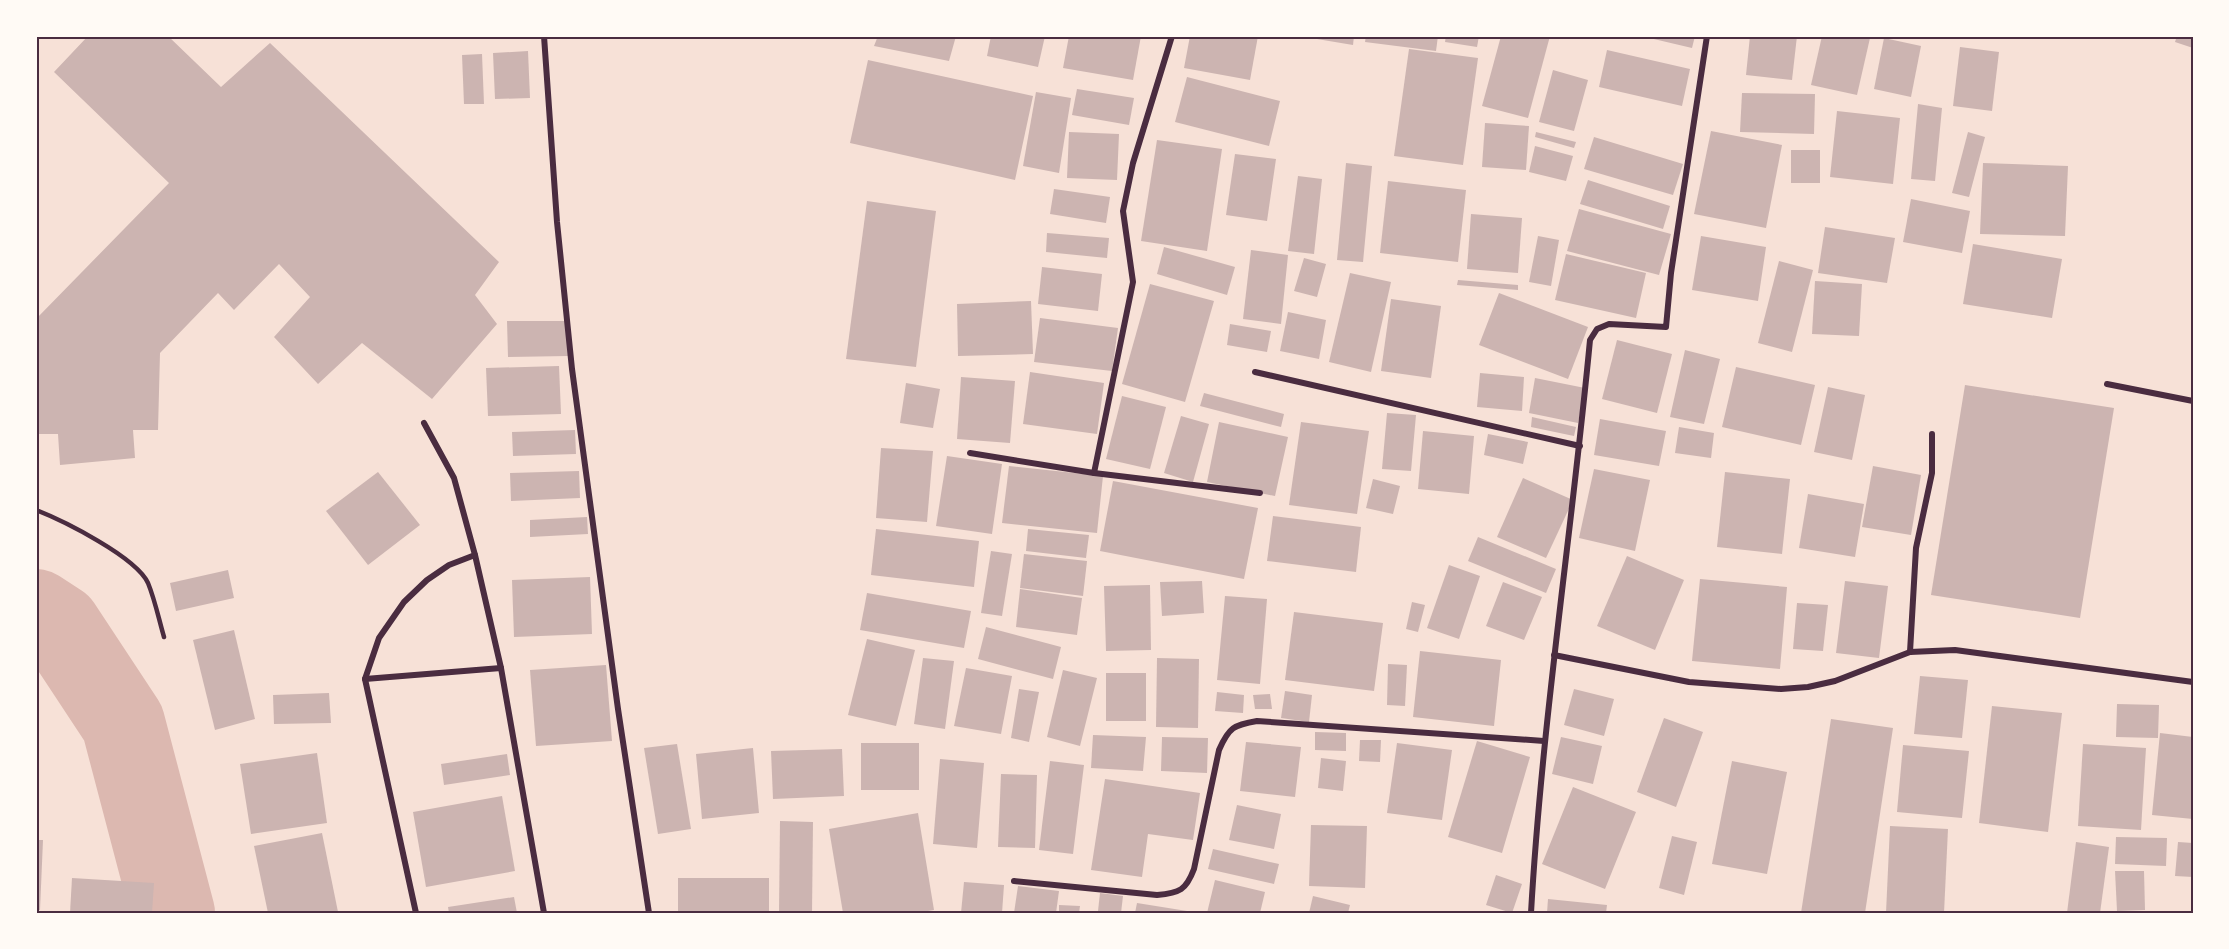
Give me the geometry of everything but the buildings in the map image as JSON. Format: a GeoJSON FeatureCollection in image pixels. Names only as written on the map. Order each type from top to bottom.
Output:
{"type":"FeatureCollection","features":[{"type":"Feature","properties":{"kind":"street"},"geometry":{"type":"LineString","coordinates":[[544,36],[557,222],[572,369],[618,709],[649,913]]}},
{"type":"Feature","properties":{"kind":"street"},"geometry":{"type":"LineString","coordinates":[[1094,473],[1132,282],[1123,211],[1132,163],[1172,36]]}},
{"type":"Feature","properties":{"kind":"street"},"geometry":{"type":"LineString","coordinates":[[1531,913],[1544,741],[1580,446],[1590,340],[1597,329],[1609,324],[1666,327],[1671,273],[1707,36]]}},
{"type":"Feature","properties":{"kind":"street"},"geometry":{"type":"LineString","coordinates":[[1255,372],[1580,446]]}},
{"type":"Feature","properties":{"kind":"street"},"geometry":{"type":"LineString","coordinates":[[2107,384],[2193,401]]}},
{"type":"Feature","properties":{"kind":"street"},"geometry":{"type":"LineString","coordinates":[[423,423],[454,478],[475,555],[501,668],[544,913]]}},
{"type":"Feature","properties":{"kind":"street"},"geometry":{"type":"LineString","coordinates":[[1910,652],[1916,548],[1932,473],[1932,434]]}},
{"type":"Feature","properties":{"kind":"street"},"geometry":{"type":"LineString","coordinates":[[970,453],[1094,473],[1260,493]]}},
{"type":"Feature","properties":{"kind":"street"},"geometry":{"type":"LineString","coordinates":[[416,913],[365,679],[379,638],[404,602],[427,580],[449,565],[475,555]]}},
{"type":"Feature","properties":{"kind":"street"},"geometry":{"type":"LineString","coordinates":[[1554,655],[1689,682],[1781,689],[1808,687],[1835,681],[1910,652],[1955,650],[2193,682]]}},
{"type":"Feature","properties":{"kind":"street"},"geometry":{"type":"LineString","coordinates":[[365,679],[501,668]]}},
{"type":"Feature","properties":{"kind":"street"},"geometry":{"type":"LineString","coordinates":[[1014,881],[1157,895],[1174,894],[1188,885],[1194,869],[1219,750],[1226,734],[1236,725],[1257,721],[1544,741]]}},
{"type":"Feature","properties":{"kind":"lane"},"geometry":{"type":"LineString","coordinates":[[36,510],[74,528],[136,567],[148,582],[164,637]]}},
{"type":"Feature","properties":{"kind":"waterway"},"geometry":{"type":"LineString","coordinates":[[36,611],[59,626],[123,723],[173,913]]}}]}
